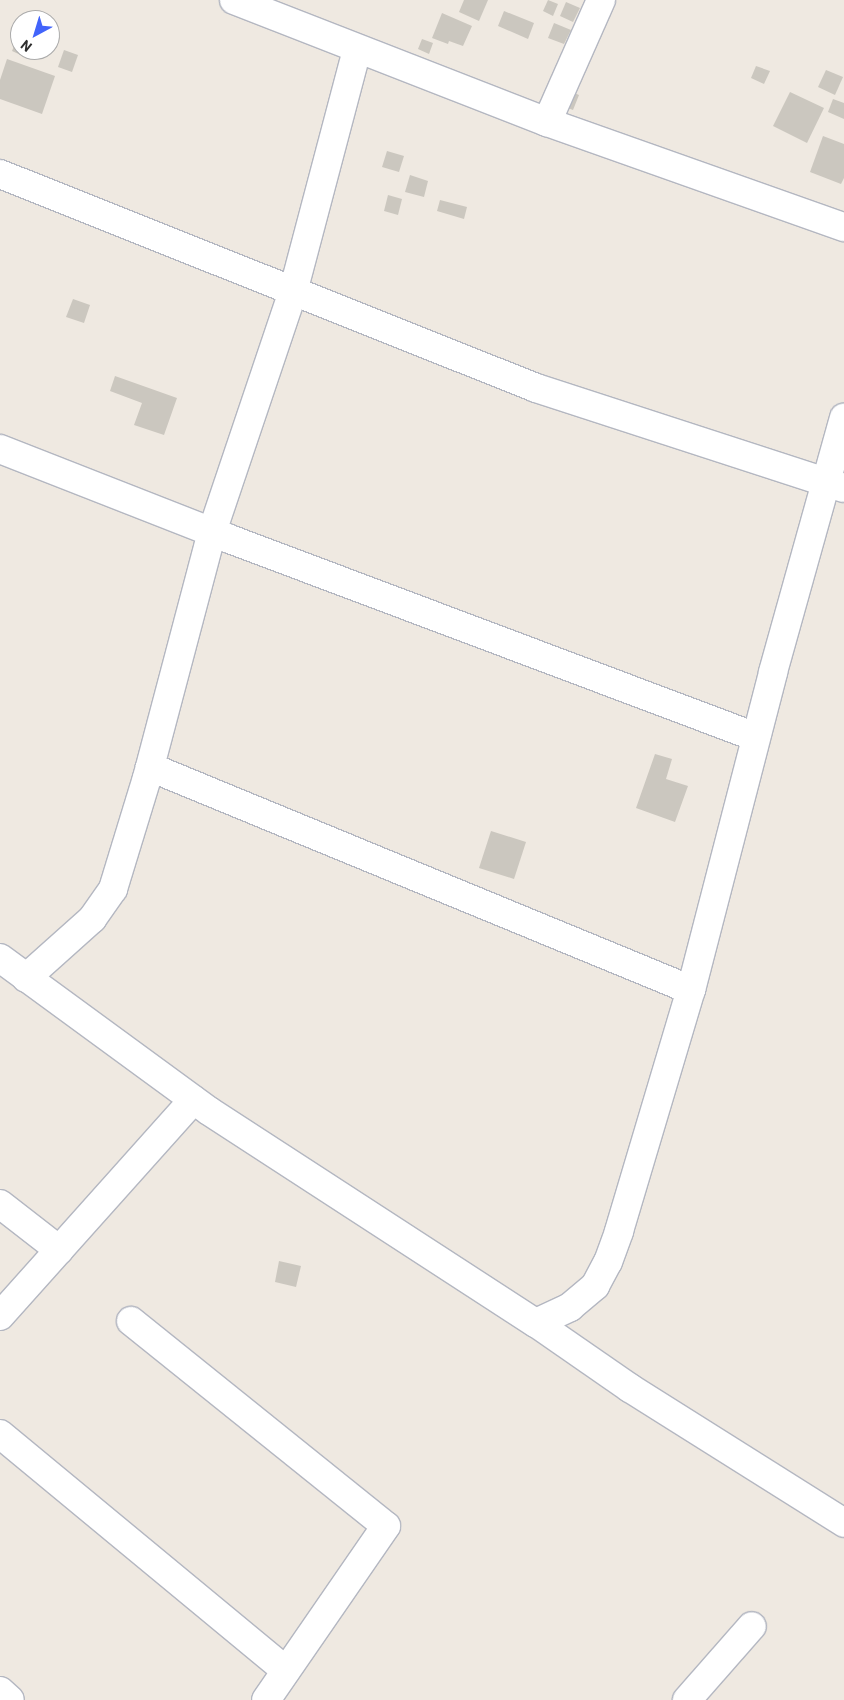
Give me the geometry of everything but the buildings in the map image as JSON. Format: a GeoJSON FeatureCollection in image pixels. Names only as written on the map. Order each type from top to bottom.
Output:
{"type":"FeatureCollection","features":[{"type":"Feature","properties":{"kind":"street"},"geometry":{"type":"LineString","coordinates":[[234,0],[357,50],[547,122],[844,227]]}},
{"type":"Feature","properties":{"kind":"street"},"geometry":{"type":"LineString","coordinates":[[547,122],[601,0]]}},
{"type":"Feature","properties":{"kind":"street"},"geometry":{"type":"LineString","coordinates":[[26,978],[92,919],[113,889],[150,767],[212,532],[294,292],[357,50]]}},
{"type":"Feature","properties":{"kind":"street"},"geometry":{"type":"LineString","coordinates":[[0,174],[536,388],[835,486]]}},
{"type":"Feature","properties":{"kind":"street"},"geometry":{"type":"LineString","coordinates":[[536,1323],[570,1307],[584,1297],[595,1286],[608,1262],[691,990],[756,737],[835,486],[844,418]]}},
{"type":"Feature","properties":{"kind":"street"},"geometry":{"type":"LineString","coordinates":[[0,449],[212,532],[756,737]]}},
{"type":"Feature","properties":{"kind":"street"},"geometry":{"type":"LineString","coordinates":[[150,767],[691,990]]}},
{"type":"Feature","properties":{"kind":"street"},"geometry":{"type":"LineString","coordinates":[[0,958],[193,1100],[536,1323],[630,1388],[844,1523]]}},
{"type":"Feature","properties":{"kind":"street"},"geometry":{"type":"LineString","coordinates":[[0,1316],[193,1100]]}},
{"type":"Feature","properties":{"kind":"street"},"geometry":{"type":"LineString","coordinates":[[0,1204],[59,1250]]}},
{"type":"Feature","properties":{"kind":"street"},"geometry":{"type":"LineString","coordinates":[[131,1321],[386,1526],[266,1700]]}},
{"type":"Feature","properties":{"kind":"street"},"geometry":{"type":"LineString","coordinates":[[0,1434],[286,1671]]}},
{"type":"Feature","properties":{"kind":"street"},"geometry":{"type":"LineString","coordinates":[[687,1700],[752,1626]]}},
{"type":"Feature","properties":{"kind":"street"},"geometry":{"type":"LineString","coordinates":[[0,1691],[10,1700]]}}]}
